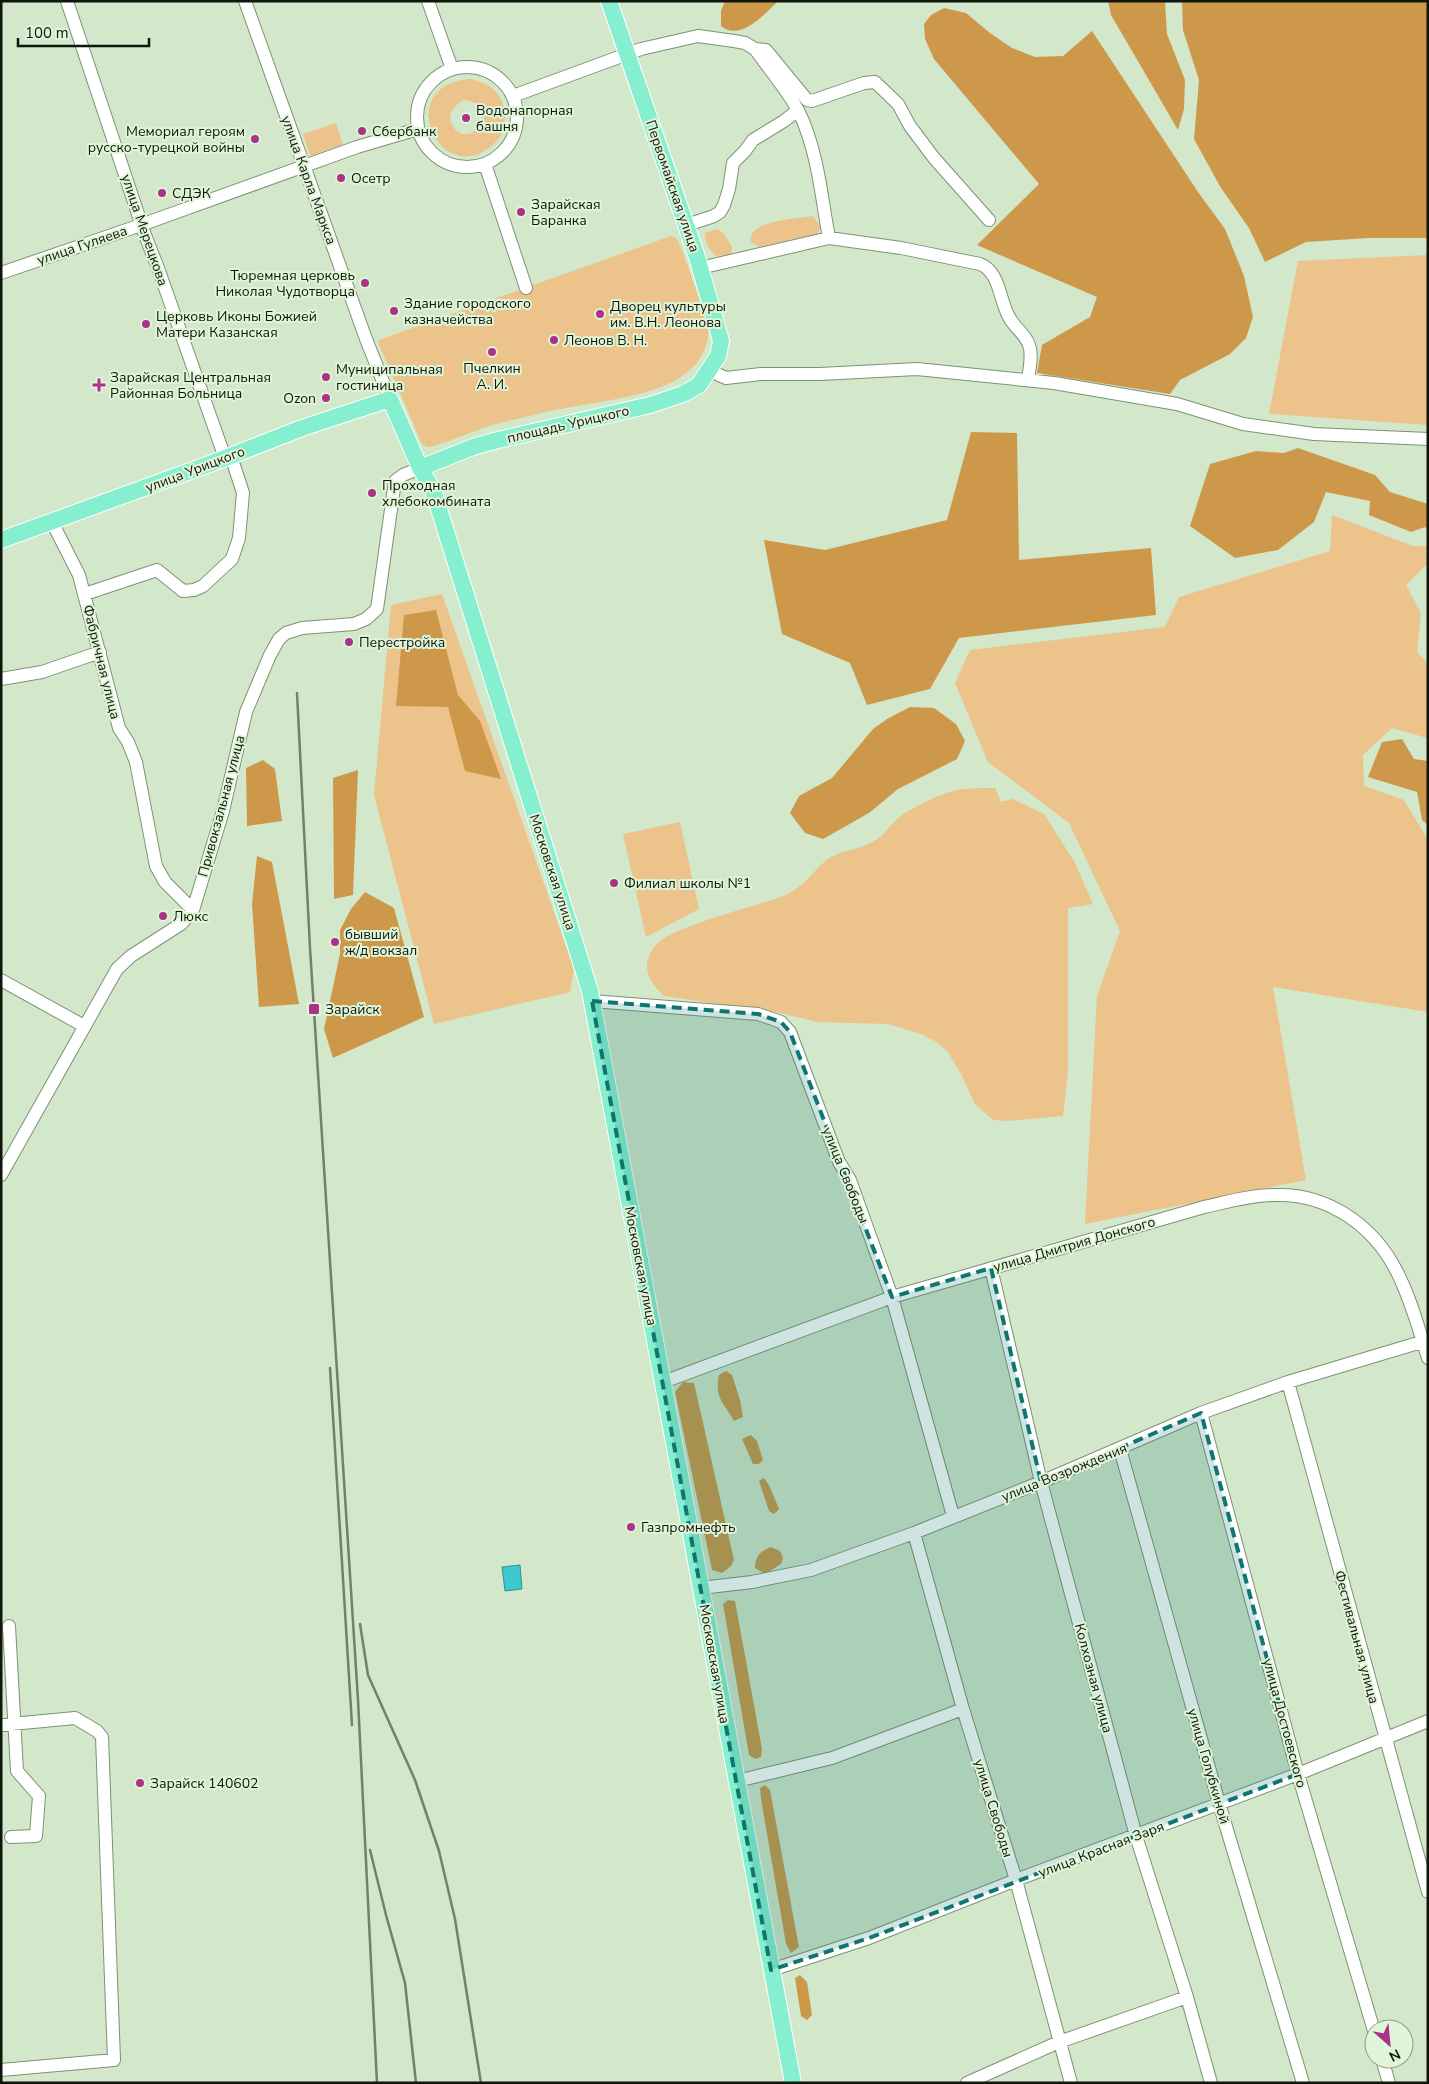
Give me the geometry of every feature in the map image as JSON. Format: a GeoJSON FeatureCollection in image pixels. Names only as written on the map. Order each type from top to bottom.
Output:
{"type":"FeatureCollection","features":[{"type":"Feature","properties":{"kind":"main road","name":"Первомайская улица"},"geometry":{"type":"LineString","coordinates":[[609,1],[687,225],[721,341],[718,356],[710,371]]}},
{"type":"Feature","properties":{"kind":"main road","name":"площадь Урицкого"},"geometry":{"type":"LineString","coordinates":[[420,468],[494,441],[650,405],[683,394],[698,385],[710,371]]}},
{"type":"Feature","properties":{"kind":"main road","name":"улица Урицкого"},"geometry":{"type":"LineString","coordinates":[[1,540],[302,428],[390,399]]}},
{"type":"Feature","properties":{"kind":"main road","name":"улица Карла Маркса"},"geometry":{"type":"LineString","coordinates":[[390,399],[420,468]]}},
{"type":"Feature","properties":{"kind":"main road","name":"Московская улица"},"geometry":{"type":"LineString","coordinates":[[420,468],[433,490],[592,1001],[793,2083]]}},
{"type":"Feature","properties":{"kind":"street","name":"улица Мерецкова"},"geometry":{"type":"LineString","coordinates":[[67,1],[141,225],[243,493],[239,538],[232,559],[203,586],[194,590],[183,591],[157,570],[85,594]]}},
{"type":"Feature","properties":{"kind":"street","name":"улица Карла Маркса"},"geometry":{"type":"LineString","coordinates":[[245,1],[366,339],[390,399]]}},
{"type":"Feature","properties":{"kind":"street"},"geometry":{"type":"LineString","coordinates":[[428,1],[452,69]]}},
{"type":"Feature","properties":{"kind":"street"},"geometry":{"type":"LineString","coordinates":[[513,96],[627,54],[698,36],[745,43],[755,49],[798,110],[808,133],[816,162],[829,238]]}},
{"type":"Feature","properties":{"kind":"street"},"geometry":{"type":"LineString","coordinates":[[755,49],[766,50],[808,100],[812,101],[864,83],[875,82],[898,104],[910,126],[934,158],[988,220]]}},
{"type":"Feature","properties":{"kind":"street"},"geometry":{"type":"LineString","coordinates":[[474,68],[488,72],[501,80],[513,96],[517,122],[513,138],[504,152],[485,164],[464,168],[450,165],[437,158],[427,148],[418,129],[417,111],[420,99],[426,88],[435,78],[452,69],[474,68]]}},
{"type":"Feature","properties":{"kind":"street"},"geometry":{"type":"LineString","coordinates":[[687,225],[714,216],[720,212],[729,189],[730,172],[733,163],[753,140],[798,110]]}},
{"type":"Feature","properties":{"kind":"street","name":"улица Гуляева"},"geometry":{"type":"LineString","coordinates":[[1,273],[141,225],[356,147],[418,129]]}},
{"type":"Feature","properties":{"kind":"street"},"geometry":{"type":"LineString","coordinates":[[485,164],[526,288]]}},
{"type":"Feature","properties":{"kind":"street"},"geometry":{"type":"LineString","coordinates":[[700,268],[829,238],[901,248],[980,264],[987,267],[994,274],[1002,302],[1015,328],[1029,343],[1031,351],[1028,380]]}},
{"type":"Feature","properties":{"kind":"street"},"geometry":{"type":"LineString","coordinates":[[710,371],[726,378],[761,374],[820,374],[917,369],[1054,383],[1177,404],[1242,424],[1314,434],[1428,439]]}},
{"type":"Feature","properties":{"kind":"street","name":"Привокзальная улица"},"geometry":{"type":"LineString","coordinates":[[2,1173],[117,969],[124,961],[181,924],[193,910],[223,811],[246,712],[270,655],[279,639],[286,633],[302,628],[354,624],[366,619],[377,609],[395,481],[403,475],[420,468]]}},
{"type":"Feature","properties":{"kind":"street","name":"Фабричная улица"},"geometry":{"type":"LineString","coordinates":[[52,522],[79,575],[120,728],[136,762],[156,866],[165,882],[193,910]]}},
{"type":"Feature","properties":{"kind":"street"},"geometry":{"type":"LineString","coordinates":[[1,679],[42,672],[100,652]]}},
{"type":"Feature","properties":{"kind":"street"},"geometry":{"type":"LineString","coordinates":[[1,980],[84,1026]]}},
{"type":"Feature","properties":{"kind":"street","name":"улица Свободы"},"geometry":{"type":"LineString","coordinates":[[592,1001],[758,1014],[781,1022],[790,1032],[839,1162],[850,1180],[892,1297],[953,1516]]}},
{"type":"Feature","properties":{"kind":"street","name":"улица Дмитрия Донского"},"geometry":{"type":"LineString","coordinates":[[663,1382],[892,1297],[1204,1207],[1256,1196],[1277,1194],[1318,1200],[1336,1208],[1366,1229],[1384,1249],[1398,1272],[1425,1341],[1428,1358]]}},
{"type":"Feature","properties":{"kind":"street","name":"Колхозная улица"},"geometry":{"type":"LineString","coordinates":[[991,1268],[1041,1482],[1136,1836],[1187,1996],[1211,2083]]}},
{"type":"Feature","properties":{"kind":"street","name":"улица Возрождения"},"geometry":{"type":"LineString","coordinates":[[701,1588],[752,1582],[811,1570],[914,1533],[1041,1482],[1201,1414],[1288,1382],[1425,1341]]}},
{"type":"Feature","properties":{"kind":"street","name":"Фестивальная улица"},"geometry":{"type":"LineString","coordinates":[[1288,1382],[1428,1892]]}},
{"type":"Feature","properties":{"kind":"street","name":"улица Достоевского"},"geometry":{"type":"LineString","coordinates":[[1201,1414],[1298,1774],[1370,2019]]}},
{"type":"Feature","properties":{"kind":"street","name":"улица Голубкиной"},"geometry":{"type":"LineString","coordinates":[[1120,1449],[1220,1803],[1303,2083]]}},
{"type":"Feature","properties":{"kind":"street","name":"улица Свободы"},"geometry":{"type":"LineString","coordinates":[[914,1533],[963,1709],[1016,1880],[1071,2083]]}},
{"type":"Feature","properties":{"kind":"street"},"geometry":{"type":"LineString","coordinates":[[9,1626],[17,1771],[39,1796],[36,1836],[11,1837]]}},
{"type":"Feature","properties":{"kind":"street"},"geometry":{"type":"LineString","coordinates":[[737,1781],[832,1758],[963,1709]]}},
{"type":"Feature","properties":{"kind":"street"},"geometry":{"type":"LineString","coordinates":[[1,1725],[75,1718],[97,1731],[102,1737],[114,2060],[1,2070]]}},
{"type":"Feature","properties":{"kind":"street","name":"улица Красная Заря"},"geometry":{"type":"LineString","coordinates":[[772,1970],[869,1938],[1016,1880],[1298,1774],[1428,1721]]}},
{"type":"Feature","properties":{"kind":"street"},"geometry":{"type":"LineString","coordinates":[[967,2083],[1059,2042],[1187,1996]]}},
{"type":"Feature","properties":{"kind":"street"},"geometry":{"type":"LineString","coordinates":[[1385,2069],[1389,2083]]}},
{"type":"Feature","properties":{"kind":"highlighted area"},"geometry":{"type":"Polygon","coordinates":[[[592,1001],[758,1014],[781,1022],[790,1032],[892,1297],[991,1268],[1041,1482],[1201,1413],[1298,1774],[869,1938],[771,1970],[592,1001]]]}},
{"type":"Feature","properties":{"kind":"shaded area"},"geometry":{"type":"Polygon","coordinates":[[[725,1],[778,1],[752,24],[736,31],[728,30],[721,26],[721,11],[725,1]]]}},
{"type":"Feature","properties":{"kind":"shaded area"},"geometry":{"type":"Polygon","coordinates":[[[1108,1],[1165,1],[1167,34],[1185,80],[1184,109],[1178,130],[1111,15],[1108,1]]]}},
{"type":"Feature","properties":{"kind":"shaded area"},"geometry":{"type":"Polygon","coordinates":[[[1182,1],[1424,1],[1428,3],[1428,238],[1368,238],[1306,242],[1265,262],[1249,228],[1221,188],[1194,139],[1199,80],[1183,30],[1182,1]]]}},
{"type":"Feature","properties":{"kind":"shaded area"},"geometry":{"type":"Polygon","coordinates":[[[944,8],[966,13],[1012,48],[1035,57],[1063,56],[1092,31],[1198,192],[1225,229],[1244,276],[1253,317],[1246,338],[1230,354],[1180,380],[1170,394],[1037,373],[1042,345],[1090,317],[1097,297],[977,245],[1039,184],[934,59],[925,39],[924,24],[931,15],[944,8]]]}},
{"type":"Feature","properties":{"kind":"shaded area"},"geometry":{"type":"Polygon","coordinates":[[[471,79],[490,87],[499,96],[502,103],[505,124],[500,138],[475,155],[457,155],[442,146],[432,132],[429,115],[433,98],[447,85],[471,79]],[[464,100],[451,112],[451,124],[462,134],[469,134],[481,124],[483,117],[482,109],[476,103],[464,100]]]}},
{"type":"Feature","properties":{"kind":"shaded area"},"geometry":{"type":"Polygon","coordinates":[[[336,123],[343,145],[310,156],[303,134],[336,123]]]}},
{"type":"Feature","properties":{"kind":"shaded area"},"geometry":{"type":"Polygon","coordinates":[[[813,216],[821,227],[817,234],[759,247],[751,242],[752,235],[757,229],[765,225],[813,216]]]}},
{"type":"Feature","properties":{"kind":"shaded area"},"geometry":{"type":"Polygon","coordinates":[[[718,229],[725,235],[732,247],[731,254],[716,256],[708,246],[705,233],[718,229]]]}},
{"type":"Feature","properties":{"kind":"shaded area"},"geometry":{"type":"Polygon","coordinates":[[[671,236],[677,239],[681,247],[709,327],[703,352],[682,377],[636,395],[561,409],[489,426],[432,447],[422,444],[378,342],[379,340],[671,236]]]}},
{"type":"Feature","properties":{"kind":"shaded area"},"geometry":{"type":"Polygon","coordinates":[[[1428,255],[1428,425],[1269,414],[1298,261],[1428,255]]]}},
{"type":"Feature","properties":{"kind":"shaded area"},"geometry":{"type":"Polygon","coordinates":[[[971,432],[1017,433],[1019,560],[1151,548],[1156,615],[959,638],[930,689],[867,705],[850,663],[782,634],[764,540],[825,550],[947,520],[971,432]]]}},
{"type":"Feature","properties":{"kind":"shaded area"},"geometry":{"type":"Polygon","coordinates":[[[1298,448],[1375,475],[1390,492],[1428,504],[1428,531],[1425,527],[1411,532],[1369,515],[1370,501],[1326,492],[1314,522],[1278,550],[1235,558],[1190,526],[1210,464],[1256,451],[1284,453],[1298,448]]]}},
{"type":"Feature","properties":{"kind":"shaded area"},"geometry":{"type":"Polygon","coordinates":[[[1332,515],[1413,546],[1428,546],[1428,563],[1406,585],[1421,614],[1417,652],[1428,664],[1427,738],[1392,728],[1363,755],[1364,786],[1404,800],[1428,840],[1428,1012],[1273,987],[1306,1180],[1085,1224],[1097,996],[1120,931],[1069,823],[988,762],[955,683],[970,650],[1165,627],[1179,597],[1330,551],[1332,515]]]}},
{"type":"Feature","properties":{"kind":"shaded area"},"geometry":{"type":"Polygon","coordinates":[[[442,594],[574,969],[570,992],[434,1024],[374,795],[391,605],[442,594]]]}},
{"type":"Feature","properties":{"kind":"shaded area"},"geometry":{"type":"Polygon","coordinates":[[[436,610],[458,695],[480,721],[501,779],[465,771],[448,707],[396,706],[404,615],[436,610]]]}},
{"type":"Feature","properties":{"kind":"shaded area"},"geometry":{"type":"Polygon","coordinates":[[[910,707],[934,708],[956,724],[965,741],[957,759],[898,789],[869,813],[823,839],[805,833],[790,813],[799,796],[832,778],[873,729],[910,707]]]}},
{"type":"Feature","properties":{"kind":"shaded area"},"geometry":{"type":"Polygon","coordinates":[[[1402,739],[1414,759],[1428,761],[1428,825],[1422,820],[1417,792],[1368,777],[1382,742],[1402,739]]]}},
{"type":"Feature","properties":{"kind":"shaded area"},"geometry":{"type":"Polygon","coordinates":[[[263,760],[275,769],[282,821],[247,826],[246,768],[263,760]]]}},
{"type":"Feature","properties":{"kind":"shaded area"},"geometry":{"type":"Polygon","coordinates":[[[358,770],[353,895],[334,899],[333,778],[358,770]]]}},
{"type":"Feature","properties":{"kind":"shaded area"},"geometry":{"type":"Polygon","coordinates":[[[995,788],[1001,802],[1013,799],[1044,814],[1075,863],[1093,904],[1068,908],[1068,1071],[1063,1116],[1007,1121],[993,1120],[975,1104],[948,1052],[937,1042],[921,1034],[888,1024],[817,1022],[780,1013],[664,996],[650,979],[647,967],[650,953],[663,939],[713,918],[789,893],[802,884],[828,859],[839,853],[874,841],[902,815],[929,800],[957,790],[995,788]]]}},
{"type":"Feature","properties":{"kind":"shaded area"},"geometry":{"type":"Polygon","coordinates":[[[680,822],[699,909],[646,937],[623,834],[680,822]]]}},
{"type":"Feature","properties":{"kind":"shaded area"},"geometry":{"type":"Polygon","coordinates":[[[257,856],[272,862],[299,1004],[259,1007],[252,904],[257,856]]]}},
{"type":"Feature","properties":{"kind":"shaded area"},"geometry":{"type":"Polygon","coordinates":[[[365,892],[394,908],[424,1017],[333,1058],[324,1029],[340,954],[340,930],[351,909],[365,892]]]}},
{"type":"Feature","properties":{"kind":"shaded area"},"geometry":{"type":"Polygon","coordinates":[[[726,1371],[732,1375],[743,1417],[734,1421],[721,1400],[718,1389],[719,1375],[726,1371]]]}},
{"type":"Feature","properties":{"kind":"shaded area"},"geometry":{"type":"Polygon","coordinates":[[[683,1382],[694,1383],[734,1560],[731,1566],[722,1573],[712,1570],[675,1392],[683,1382]]]}},
{"type":"Feature","properties":{"kind":"shaded area"},"geometry":{"type":"Polygon","coordinates":[[[751,1435],[757,1441],[763,1460],[759,1464],[753,1464],[742,1439],[751,1435]]]}},
{"type":"Feature","properties":{"kind":"shaded area"},"geometry":{"type":"Polygon","coordinates":[[[764,1478],[779,1509],[774,1514],[769,1511],[759,1481],[764,1478]]]}},
{"type":"Feature","properties":{"kind":"shaded area"},"geometry":{"type":"Polygon","coordinates":[[[771,1547],[780,1551],[783,1558],[781,1564],[765,1574],[755,1568],[756,1561],[764,1550],[771,1547]]]}},
{"type":"Feature","properties":{"kind":"shaded area"},"geometry":{"type":"Polygon","coordinates":[[[728,1600],[735,1601],[762,1749],[761,1757],[755,1759],[749,1755],[723,1604],[728,1600]]]}},
{"type":"Feature","properties":{"kind":"shaded area"},"geometry":{"type":"Polygon","coordinates":[[[765,1785],[770,1790],[799,1947],[791,1953],[786,1944],[761,1799],[760,1788],[765,1785]]]}},
{"type":"Feature","properties":{"kind":"shaded area"},"geometry":{"type":"Polygon","coordinates":[[[800,1975],[807,1982],[812,2015],[807,2020],[801,2016],[795,1978],[800,1975]]]}},
{"type":"Feature","properties":{"kind":"water"},"geometry":{"type":"Polygon","coordinates":[[[520,1565],[522,1589],[505,1591],[502,1567],[520,1565]]]}},
{"type":"Feature","properties":{"kind":"railway"},"geometry":{"type":"LineString","coordinates":[[297,693],[310,948],[358,1700],[377,2083]]}},
{"type":"Feature","properties":{"kind":"railway"},"geometry":{"type":"LineString","coordinates":[[330,1368],[352,1725]]}},
{"type":"Feature","properties":{"kind":"railway"},"geometry":{"type":"LineString","coordinates":[[360,1624],[368,1675],[415,1780],[439,1851],[455,1919],[481,2083]]}},
{"type":"Feature","properties":{"kind":"railway"},"geometry":{"type":"LineString","coordinates":[[370,1850],[405,1983],[416,2083]]}},
{"type":"Feature","properties":{"kind":"place","name":"Водонапорная башня"},"geometry":{"type":"Point","coordinates":[466,118]}},
{"type":"Feature","properties":{"kind":"place","name":"Сбербанк"},"geometry":{"type":"Point","coordinates":[362,131]}},
{"type":"Feature","properties":{"kind":"place","name":"Мемориал героям русско-турецкой войны"},"geometry":{"type":"Point","coordinates":[255,139]}},
{"type":"Feature","properties":{"kind":"place","name":"Осетр"},"geometry":{"type":"Point","coordinates":[341,178]}},
{"type":"Feature","properties":{"kind":"place","name":"СДЭК"},"geometry":{"type":"Point","coordinates":[162,193]}},
{"type":"Feature","properties":{"kind":"place","name":"Зарайская Баранка"},"geometry":{"type":"Point","coordinates":[521,212]}},
{"type":"Feature","properties":{"kind":"place","name":"Тюремная церковь Николая Чудотворца"},"geometry":{"type":"Point","coordinates":[365,283]}},
{"type":"Feature","properties":{"kind":"place","name":"Здание городского казначейства"},"geometry":{"type":"Point","coordinates":[394,311]}},
{"type":"Feature","properties":{"kind":"place","name":"Дворец культуры им. В.Н. Леонова"},"geometry":{"type":"Point","coordinates":[600,314]}},
{"type":"Feature","properties":{"kind":"place","name":"Церковь Иконы Божией Матери Казанская"},"geometry":{"type":"Point","coordinates":[146,324]}},
{"type":"Feature","properties":{"kind":"place","name":"Леонов В. Н."},"geometry":{"type":"Point","coordinates":[554,340]}},
{"type":"Feature","properties":{"kind":"place","name":"Пчелкин А. И."},"geometry":{"type":"Point","coordinates":[492,352]}},
{"type":"Feature","properties":{"kind":"place","name":"Муниципальная гостиница"},"geometry":{"type":"Point","coordinates":[326,377]}},
{"type":"Feature","properties":{"kind":"place","name":"Зарайская Центральная Районная Больница"},"geometry":{"type":"Point","coordinates":[99,385]}},
{"type":"Feature","properties":{"kind":"place","name":"Ozon"},"geometry":{"type":"Point","coordinates":[326,398]}},
{"type":"Feature","properties":{"kind":"place","name":"Проходная хлебокомбината"},"geometry":{"type":"Point","coordinates":[372,493]}},
{"type":"Feature","properties":{"kind":"place","name":"Перестройка"},"geometry":{"type":"Point","coordinates":[349,642]}},
{"type":"Feature","properties":{"kind":"place","name":"Филиал школы №1"},"geometry":{"type":"Point","coordinates":[614,883]}},
{"type":"Feature","properties":{"kind":"place","name":"Люкс"},"geometry":{"type":"Point","coordinates":[163,916]}},
{"type":"Feature","properties":{"kind":"place","name":"бывший ж/д вокзал"},"geometry":{"type":"Point","coordinates":[335,942]}},
{"type":"Feature","properties":{"kind":"place","name":"Зарайск"},"geometry":{"type":"Point","coordinates":[314,1009]}},
{"type":"Feature","properties":{"kind":"place","name":"Газпромнефть"},"geometry":{"type":"Point","coordinates":[631,1527]}},
{"type":"Feature","properties":{"kind":"place","name":"Зарайск 140602"},"geometry":{"type":"Point","coordinates":[140,1783]}}]}
